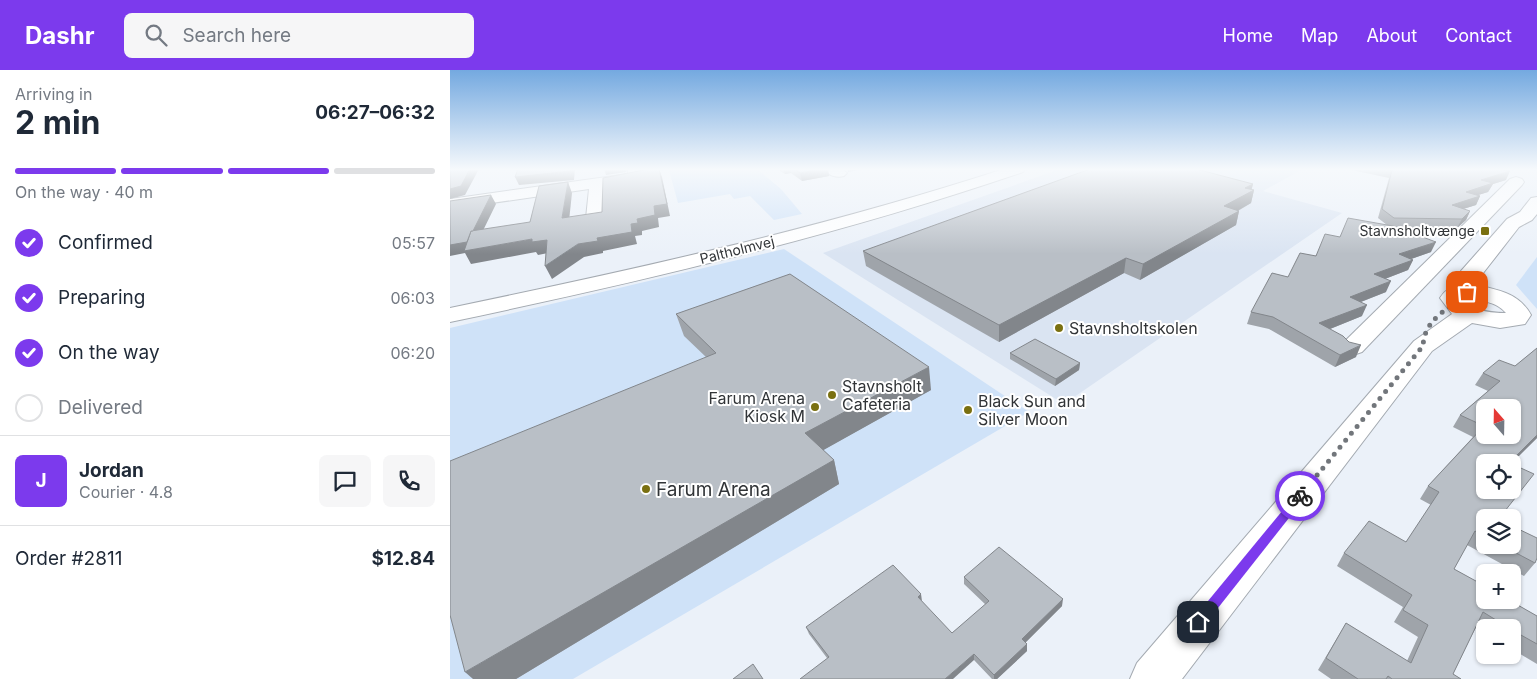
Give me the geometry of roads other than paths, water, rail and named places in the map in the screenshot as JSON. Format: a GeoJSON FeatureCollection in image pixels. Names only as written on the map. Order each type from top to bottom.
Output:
{"type":"FeatureCollection","features":[{"type":"Feature","properties":{"kind":"street"},"geometry":{"type":"LineString","coordinates":[[450,204],[500,197]]}},
{"type":"Feature","properties":{"kind":"street"},"geometry":{"type":"LineString","coordinates":[[595,218],[596,197]]}},
{"type":"Feature","properties":{"kind":"street","name":"Paltholmvej"},"geometry":{"type":"LineString","coordinates":[[450,315],[672,266],[848,223],[933,197]]}},
{"type":"Feature","properties":{"kind":"street"},"geometry":{"type":"LineString","coordinates":[[1353,347],[1501,197]]}},
{"type":"Feature","properties":{"kind":"street"},"geometry":{"type":"LineString","coordinates":[[1153,679],[1423,346],[1455,322],[1465,303],[1469,276],[1526,226],[1531,209]]}},
{"type":"Feature","properties":{"kind":"street"},"geometry":{"type":"LineString","coordinates":[[1458,241],[1498,251]]}},
{"type":"Feature","properties":{"kind":"street"},"geometry":{"type":"LineString","coordinates":[[1494,297],[1488,286],[1487,277],[1498,251]]}},
{"type":"Feature","properties":{"kind":"street"},"geometry":{"type":"LineString","coordinates":[[1465,303],[1494,297],[1512,305],[1522,319],[1537,332]]}},
{"type":"Feature","properties":{"kind":"street"},"geometry":{"type":"LineString","coordinates":[[1465,303],[1495,320],[1522,319]]}},
{"type":"Feature","properties":{"kind":"place","name":"Stavnsholtvænge"},"geometry":{"type":"Point","coordinates":[1485,231]}},
{"type":"Feature","properties":{"kind":"place","name":"Stavnsholtskolen"},"geometry":{"type":"Point","coordinates":[1059,328]}},
{"type":"Feature","properties":{"kind":"place","name":"Stavnsholt Cafeteria"},"geometry":{"type":"Point","coordinates":[832,395]}},
{"type":"Feature","properties":{"kind":"place","name":"Farum Arena Kiosk M"},"geometry":{"type":"Point","coordinates":[815,407]}},
{"type":"Feature","properties":{"kind":"place","name":"Black Sun and Silver Moon"},"geometry":{"type":"Point","coordinates":[968,410]}},
{"type":"Feature","properties":{"kind":"place","name":"Farum Arena"},"geometry":{"type":"Point","coordinates":[646,489]}}]}
